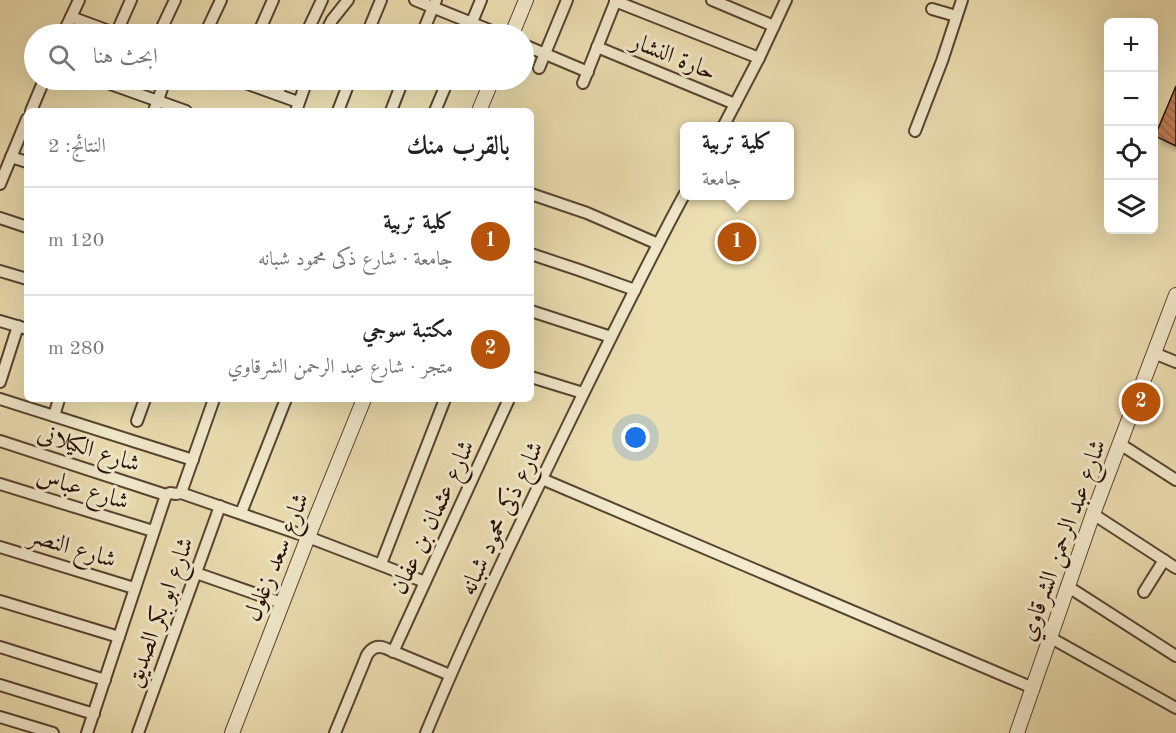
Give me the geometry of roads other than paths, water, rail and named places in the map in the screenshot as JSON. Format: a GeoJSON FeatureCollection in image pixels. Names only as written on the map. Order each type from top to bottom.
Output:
{"type":"FeatureCollection","features":[{"type":"Feature","properties":{"kind":"street"},"geometry":{"type":"LineString","coordinates":[[68,24],[79,0]]}},
{"type":"Feature","properties":{"kind":"street"},"geometry":{"type":"LineString","coordinates":[[120,24],[131,0]]}},
{"type":"Feature","properties":{"kind":"street"},"geometry":{"type":"LineString","coordinates":[[164,24],[175,0]]}},
{"type":"Feature","properties":{"kind":"street"},"geometry":{"type":"LineString","coordinates":[[210,24],[221,0]]}},
{"type":"Feature","properties":{"kind":"street"},"geometry":{"type":"LineString","coordinates":[[262,24],[273,0]]}},
{"type":"Feature","properties":{"kind":"street"},"geometry":{"type":"LineString","coordinates":[[311,24],[322,0]]}},
{"type":"Feature","properties":{"kind":"street"},"geometry":{"type":"LineString","coordinates":[[330,24],[348,0]]}},
{"type":"Feature","properties":{"kind":"street"},"geometry":{"type":"LineString","coordinates":[[371,24],[381,0]]}},
{"type":"Feature","properties":{"kind":"street"},"geometry":{"type":"LineString","coordinates":[[415,0],[434,4],[471,23],[481,0]]}},
{"type":"Feature","properties":{"kind":"street"},"geometry":{"type":"LineString","coordinates":[[516,24],[526,0]]}},
{"type":"Feature","properties":{"kind":"street"},"geometry":{"type":"LineString","coordinates":[[539,68],[567,0]]}},
{"type":"Feature","properties":{"kind":"street"},"geometry":{"type":"LineString","coordinates":[[583,83],[616,0],[759,58]]}},
{"type":"Feature","properties":{"kind":"street"},"geometry":{"type":"LineString","coordinates":[[712,0],[774,26]]}},
{"type":"Feature","properties":{"kind":"street"},"geometry":{"type":"LineString","coordinates":[[725,122],[759,58],[785,0]]}},
{"type":"Feature","properties":{"kind":"street"},"geometry":{"type":"LineString","coordinates":[[915,131],[962,0]]}},
{"type":"Feature","properties":{"kind":"street"},"geometry":{"type":"LineString","coordinates":[[426,24],[434,4]]}},
{"type":"Feature","properties":{"kind":"street"},"geometry":{"type":"LineString","coordinates":[[932,9],[956,16]]}},
{"type":"Feature","properties":{"kind":"street"},"geometry":{"type":"LineString","coordinates":[[71,17],[90,24]]}},
{"type":"Feature","properties":{"kind":"street","name":"حارة النشار"},"geometry":{"type":"LineString","coordinates":[[597,47],[735,104]]}},
{"type":"Feature","properties":{"kind":"street"},"geometry":{"type":"LineString","coordinates":[[534,49],[588,72]]}},
{"type":"Feature","properties":{"kind":"street"},"geometry":{"type":"LineString","coordinates":[[36,108],[41,90]]}},
{"type":"Feature","properties":{"kind":"street"},"geometry":{"type":"LineString","coordinates":[[121,90],[156,106],[162,90]]}},
{"type":"Feature","properties":{"kind":"street"},"geometry":{"type":"LineString","coordinates":[[266,90],[277,94],[297,107],[303,90]]}},
{"type":"Feature","properties":{"kind":"street"},"geometry":{"type":"LineString","coordinates":[[277,94],[279,90]]}},
{"type":"Feature","properties":{"kind":"street"},"geometry":{"type":"LineString","coordinates":[[339,108],[346,90]]}},
{"type":"Feature","properties":{"kind":"street"},"geometry":{"type":"LineString","coordinates":[[392,108],[399,90]]}},
{"type":"Feature","properties":{"kind":"street"},"geometry":{"type":"LineString","coordinates":[[436,108],[444,90]]}},
{"type":"Feature","properties":{"kind":"street"},"geometry":{"type":"LineString","coordinates":[[480,108],[488,90]]}},
{"type":"Feature","properties":{"kind":"street"},"geometry":{"type":"LineString","coordinates":[[0,184],[24,126]]}},
{"type":"Feature","properties":{"kind":"street"},"geometry":{"type":"LineString","coordinates":[[11,157],[24,161]]}},
{"type":"Feature","properties":{"kind":"street"},"geometry":{"type":"LineString","coordinates":[[534,195],[587,213],[658,244]]}},
{"type":"Feature","properties":{"kind":"street","name":"شارع ذكى محمود شبانه"},"geometry":{"type":"LineString","coordinates":[[426,733],[450,675],[542,479],[681,200]]}},
{"type":"Feature","properties":{"kind":"street"},"geometry":{"type":"LineString","coordinates":[[0,218],[24,226]]}},
{"type":"Feature","properties":{"kind":"street"},"geometry":{"type":"LineString","coordinates":[[534,255],[635,290]]}},
{"type":"Feature","properties":{"kind":"street"},"geometry":{"type":"LineString","coordinates":[[0,271],[24,278]]}},
{"type":"Feature","properties":{"kind":"street","name":"شارع عبد الرحمن الشرقاوي"},"geometry":{"type":"LineString","coordinates":[[1017,733],[1093,514],[1176,295]]}},
{"type":"Feature","properties":{"kind":"street"},"geometry":{"type":"LineString","coordinates":[[534,312],[611,337]]}},
{"type":"Feature","properties":{"kind":"street"},"geometry":{"type":"LineString","coordinates":[[0,321],[22,327],[0,382]]}},
{"type":"Feature","properties":{"kind":"street"},"geometry":{"type":"LineString","coordinates":[[1154,353],[1176,362]]}},
{"type":"Feature","properties":{"kind":"street"},"geometry":{"type":"LineString","coordinates":[[534,378],[584,393]]}},
{"type":"Feature","properties":{"kind":"street"},"geometry":{"type":"LineString","coordinates":[[0,399],[193,460]]}},
{"type":"Feature","properties":{"kind":"street"},"geometry":{"type":"LineString","coordinates":[[54,416],[58,402]]}},
{"type":"Feature","properties":{"kind":"street"},"geometry":{"type":"LineString","coordinates":[[137,421],[144,402]]}},
{"type":"Feature","properties":{"kind":"street"},"geometry":{"type":"LineString","coordinates":[[181,493],[213,402]]}},
{"type":"Feature","properties":{"kind":"street"},"geometry":{"type":"LineString","coordinates":[[241,513],[285,402]]}},
{"type":"Feature","properties":{"kind":"street","name":"شارع سعد زغلول"},"geometry":{"type":"LineString","coordinates":[[232,733],[363,402]]}},
{"type":"Feature","properties":{"kind":"street"},"geometry":{"type":"LineString","coordinates":[[381,564],[444,402]]}},
{"type":"Feature","properties":{"kind":"street","name":"شارع عثمان بن عفان"},"geometry":{"type":"LineString","coordinates":[[393,652],[508,402]]}},
{"type":"Feature","properties":{"kind":"street","name":"شارع الكيلانى"},"geometry":{"type":"LineString","coordinates":[[0,441],[166,495]]}},
{"type":"Feature","properties":{"kind":"street"},"geometry":{"type":"LineString","coordinates":[[1120,444],[1176,480]]}},
{"type":"Feature","properties":{"kind":"street"},"geometry":{"type":"LineString","coordinates":[[542,479],[1033,688]]}},
{"type":"Feature","properties":{"kind":"street","name":"شارع عباس"},"geometry":{"type":"LineString","coordinates":[[0,484],[153,531]]}},
{"type":"Feature","properties":{"kind":"street"},"geometry":{"type":"LineString","coordinates":[[87,733],[153,531],[166,495],[170,493],[181,493],[241,513],[426,582]]}},
{"type":"Feature","properties":{"kind":"street","name":"شارع ابو بكر الصديق"},"geometry":{"type":"LineString","coordinates":[[138,733],[220,506]]}},
{"type":"Feature","properties":{"kind":"street"},"geometry":{"type":"LineString","coordinates":[[1093,514],[1176,568]]}},
{"type":"Feature","properties":{"kind":"street","name":"شارع النصر"},"geometry":{"type":"LineString","coordinates":[[0,547],[134,588]]}},
{"type":"Feature","properties":{"kind":"street"},"geometry":{"type":"LineString","coordinates":[[1144,592],[1164,560]]}},
{"type":"Feature","properties":{"kind":"street"},"geometry":{"type":"LineString","coordinates":[[196,573],[282,603]]}},
{"type":"Feature","properties":{"kind":"street"},"geometry":{"type":"LineString","coordinates":[[1067,586],[1176,656]]}},
{"type":"Feature","properties":{"kind":"street"},"geometry":{"type":"LineString","coordinates":[[0,601],[119,637]]}},
{"type":"Feature","properties":{"kind":"street"},"geometry":{"type":"LineString","coordinates":[[1051,638],[1176,708]]}},
{"type":"Feature","properties":{"kind":"street"},"geometry":{"type":"LineString","coordinates":[[335,733],[370,650],[374,647],[380,646],[450,675]]}},
{"type":"Feature","properties":{"kind":"street"},"geometry":{"type":"LineString","coordinates":[[0,647],[105,680]]}},
{"type":"Feature","properties":{"kind":"street"},"geometry":{"type":"LineString","coordinates":[[0,685],[94,714]]}},
{"type":"Feature","properties":{"kind":"street"},"geometry":{"type":"LineString","coordinates":[[0,717],[53,733]]}},
{"type":"Feature","properties":{"kind":"place","name":"كلية تربية"},"geometry":{"type":"Point","coordinates":[737,242]}},
{"type":"Feature","properties":{"kind":"place","name":"مكتبة سوجي"},"geometry":{"type":"Point","coordinates":[1141,402]}}]}
